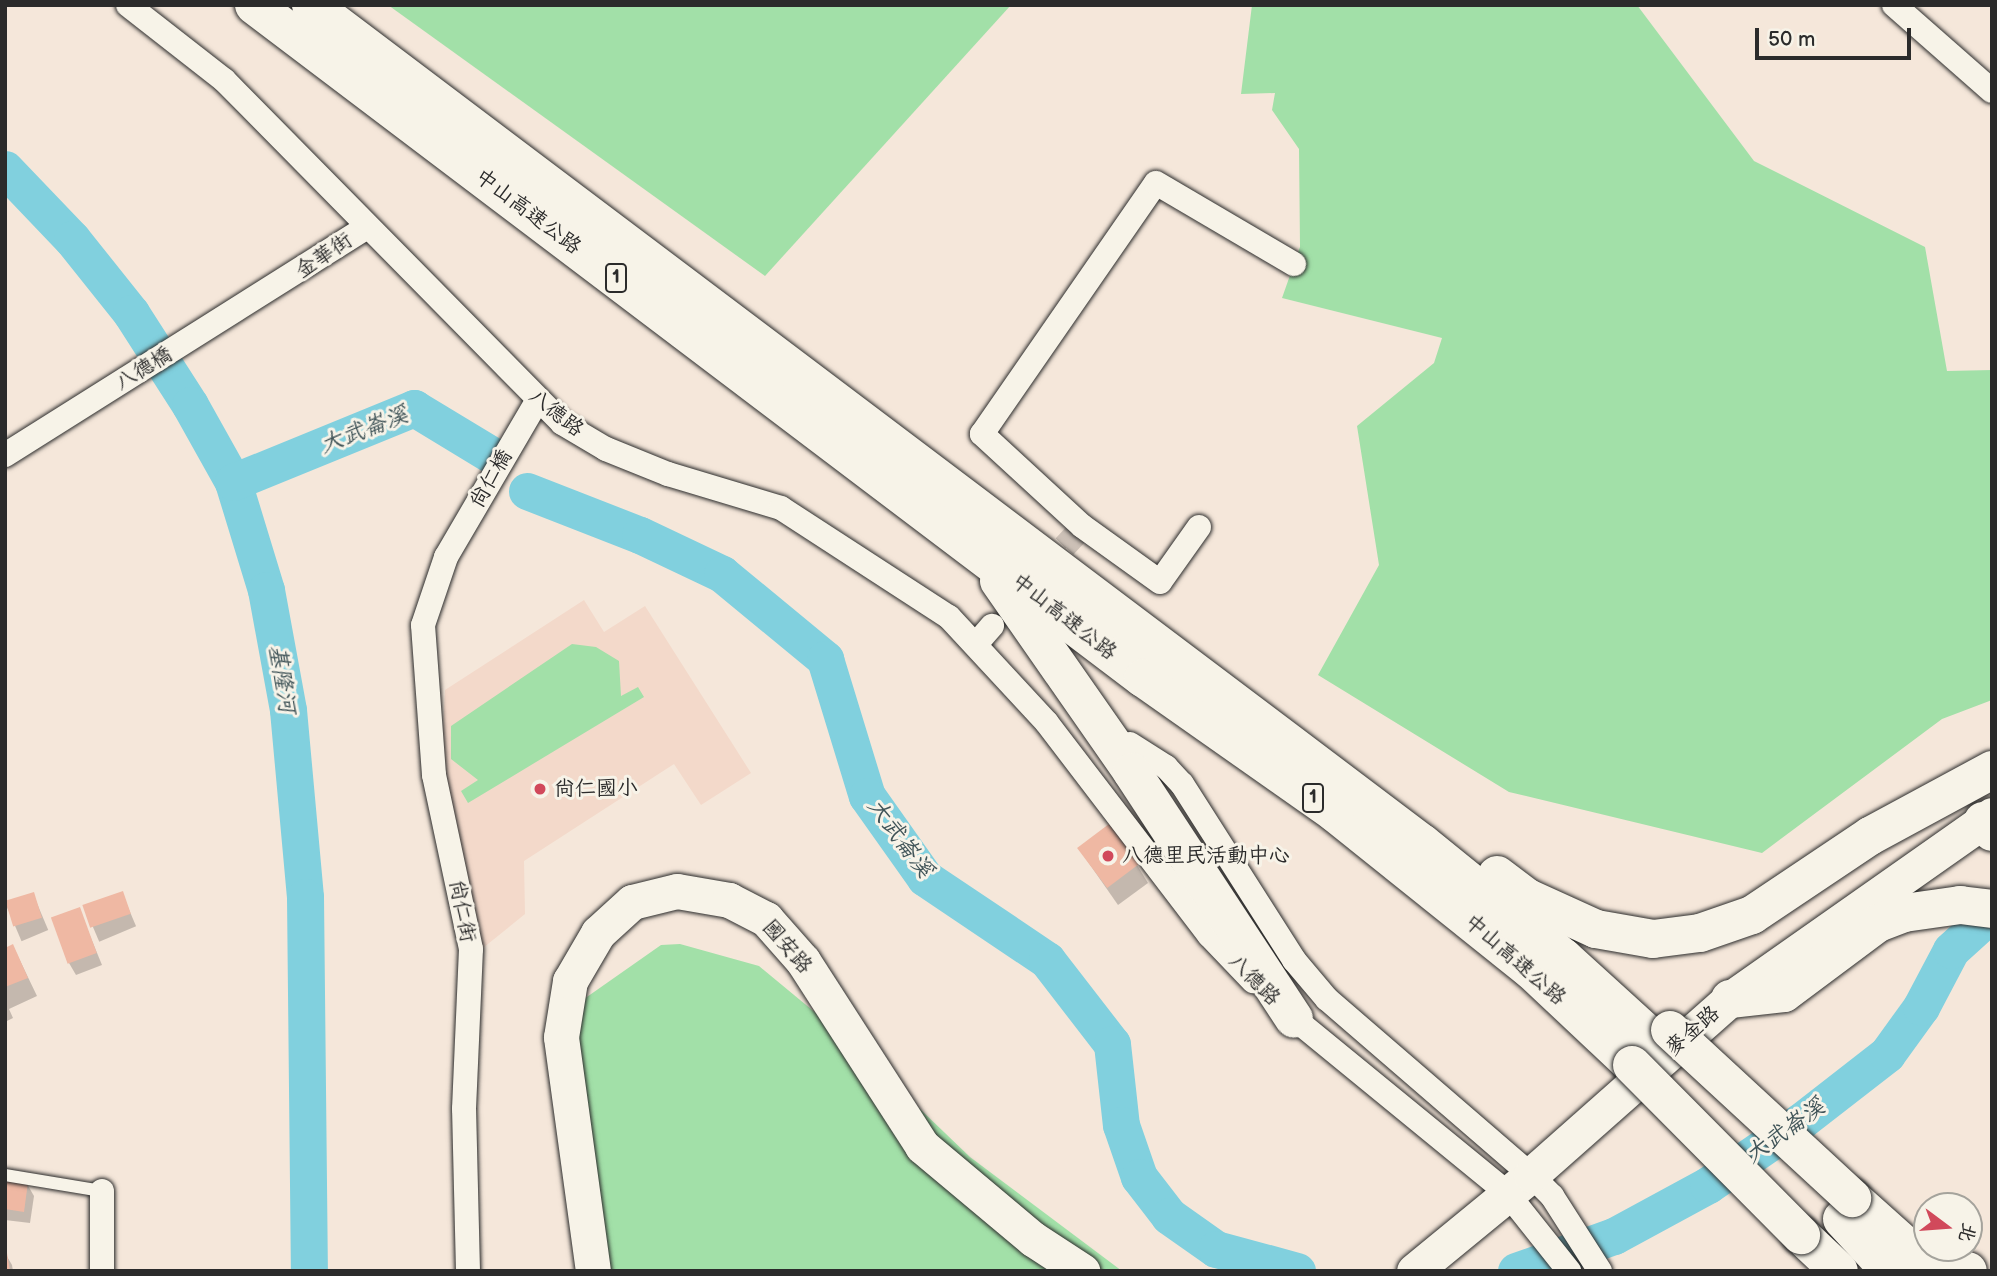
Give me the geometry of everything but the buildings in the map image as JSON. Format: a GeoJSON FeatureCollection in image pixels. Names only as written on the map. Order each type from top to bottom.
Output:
{"type":"FeatureCollection","features":[{"type":"Feature","properties":{"kind":"highway","name":"中山高速公路"},"geometry":{"type":"LineString","coordinates":[[254,5],[978,550],[1143,678],[1335,813],[1531,970],[1652,1045],[1801,1235],[1839,1271]]}},
{"type":"Feature","properties":{"kind":"highway","name":"中山高速公路"},"geometry":{"type":"LineString","coordinates":[[311,5],[1422,843],[1564,958],[1652,1045],[1842,1203],[1890,1271]]}},
{"type":"Feature","properties":{"kind":"highway"},"geometry":{"type":"LineString","coordinates":[[978,550],[1132,772],[1293,1019]]}},
{"type":"Feature","properties":{"kind":"highway"},"geometry":{"type":"LineString","coordinates":[[1164,651],[1300,728],[1528,898],[1596,929],[1653,939],[1700,933],[1752,915],[1892,823],[1992,770]]}},
{"type":"Feature","properties":{"kind":"highway"},"geometry":{"type":"LineString","coordinates":[[1730,999],[1784,993],[1878,923],[1904,913],[1976,907]]}},
{"type":"Feature","properties":{"kind":"highway"},"geometry":{"type":"LineString","coordinates":[[1842,1203],[1908,1248],[1949,1268],[1968,1271]]}},
{"type":"Feature","properties":{"kind":"street","name":"八德路"},"geometry":{"type":"LineString","coordinates":[[128,5],[224,80],[366,228],[562,423],[606,449],[668,474],[772,504],[808,522],[949,617],[985,634],[1047,723],[1209,935],[1293,1019],[1520,1198]]}},
{"type":"Feature","properties":{"kind":"street"},"geometry":{"type":"LineString","coordinates":[[1895,5],[1992,91]]}},
{"type":"Feature","properties":{"kind":"street"},"geometry":{"type":"LineString","coordinates":[[1199,527],[1160,582],[1079,530],[982,434],[1156,183],[1294,264]]}},
{"type":"Feature","properties":{"kind":"street","name":"金華街"},"geometry":{"type":"LineString","coordinates":[[283,284],[366,228]]}},
{"type":"Feature","properties":{"kind":"street","name":"八德橋"},"geometry":{"type":"LineString","coordinates":[[5,455],[283,284]]}},
{"type":"Feature","properties":{"kind":"street","name":"尚仁橋"},"geometry":{"type":"LineString","coordinates":[[446,557],[537,401]]}},
{"type":"Feature","properties":{"kind":"street","name":"尚仁街"},"geometry":{"type":"LineString","coordinates":[[446,557],[424,625],[434,775],[471,949],[464,1109],[468,1271]]}},
{"type":"Feature","properties":{"kind":"street"},"geometry":{"type":"LineString","coordinates":[[1047,723],[1078,732]]}},
{"type":"Feature","properties":{"kind":"street","name":"八德路"},"geometry":{"type":"LineString","coordinates":[[1130,744],[1166,767],[1182,784],[1294,960],[1327,999],[1520,1198]]}},
{"type":"Feature","properties":{"kind":"street","name":"麥金路"},"geometry":{"type":"LineString","coordinates":[[1414,1271],[1520,1198],[1730,999],[1989,822]]}},
{"type":"Feature","properties":{"kind":"street","name":"國安路"},"geometry":{"type":"LineString","coordinates":[[593,1271],[561,1037],[570,981],[598,933],[632,902],[677,891],[729,900],[766,919],[803,961],[922,1146],[1033,1239],[1082,1271]]}},
{"type":"Feature","properties":{"kind":"street"},"geometry":{"type":"LineString","coordinates":[[102,1191],[102,1271]]}},
{"type":"Feature","properties":{"kind":"street"},"geometry":{"type":"LineString","coordinates":[[1520,1198],[1600,1268]]}},
{"type":"Feature","properties":{"kind":"street"},"geometry":{"type":"LineString","coordinates":[[1520,1198],[1569,1271]]}},
{"type":"Feature","properties":{"kind":"lane"},"geometry":{"type":"LineString","coordinates":[[5,1175],[102,1191]]}},
{"type":"Feature","properties":{"kind":"shaded area","name":"尚仁國小"},"geometry":{"type":"Polygon","coordinates":[[[584,600],[604,632],[645,606],[751,773],[701,805],[674,764],[524,861],[525,914],[478,952],[441,769],[445,690],[584,600]]]}},
{"type":"Feature","properties":{"kind":"green space"},"geometry":{"type":"Polygon","coordinates":[[[388,5],[1011,5],[765,276],[388,5]]]}},
{"type":"Feature","properties":{"kind":"green space"},"geometry":{"type":"Polygon","coordinates":[[[1252,5],[1637,5],[1754,161],[1925,247],[1947,371],[1992,370],[1992,700],[1942,719],[1762,853],[1509,792],[1318,675],[1379,565],[1357,426],[1434,363],[1442,338],[1282,298],[1300,247],[1299,149],[1272,110],[1275,93],[1241,94],[1252,5]]]}},
{"type":"Feature","properties":{"kind":"green space"},"geometry":{"type":"Polygon","coordinates":[[[572,644],[596,647],[619,661],[621,696],[638,687],[644,697],[468,803],[461,791],[478,780],[451,759],[451,726],[572,644]]]}},
{"type":"Feature","properties":{"kind":"green space"},"geometry":{"type":"Polygon","coordinates":[[[680,944],[759,966],[846,1038],[970,1157],[1122,1271],[592,1271],[566,1080],[584,999],[661,945],[680,944]]]}},
{"type":"Feature","properties":{"kind":"waterway","name":"基隆河"},"geometry":{"type":"LineString","coordinates":[[5,169],[72,239],[131,313],[190,405],[233,482],[266,590],[288,710],[305,897],[309,1271]]}},
{"type":"Feature","properties":{"kind":"waterway","name":"大武崙溪"},"geometry":{"type":"LineString","coordinates":[[233,482],[414,408],[490,454]]}},
{"type":"Feature","properties":{"kind":"waterway","name":"大武崙溪"},"geometry":{"type":"LineString","coordinates":[[527,491],[640,535],[722,574],[825,659],[867,796],[925,878],[1047,960],[1112,1044],[1121,1125],[1139,1177],[1169,1216],[1216,1249],[1297,1271]]}},
{"type":"Feature","properties":{"kind":"waterway","name":"大武崙溪"},"geometry":{"type":"LineString","coordinates":[[1516,1271],[1614,1236],[1708,1185],[1801,1121],[1887,1054],[1921,1007],[1951,950],[1992,913]]}},
{"type":"Feature","properties":{"kind":"tunnel"},"geometry":{"type":"LineString","coordinates":[[1040,573],[1076,534]]}},
{"type":"Feature","properties":{"kind":"place","name":"尚仁國小"},"geometry":{"type":"Point","coordinates":[540,789]}},
{"type":"Feature","properties":{"kind":"place","name":"八德里民活動中心"},"geometry":{"type":"Point","coordinates":[1108,856]}}]}
